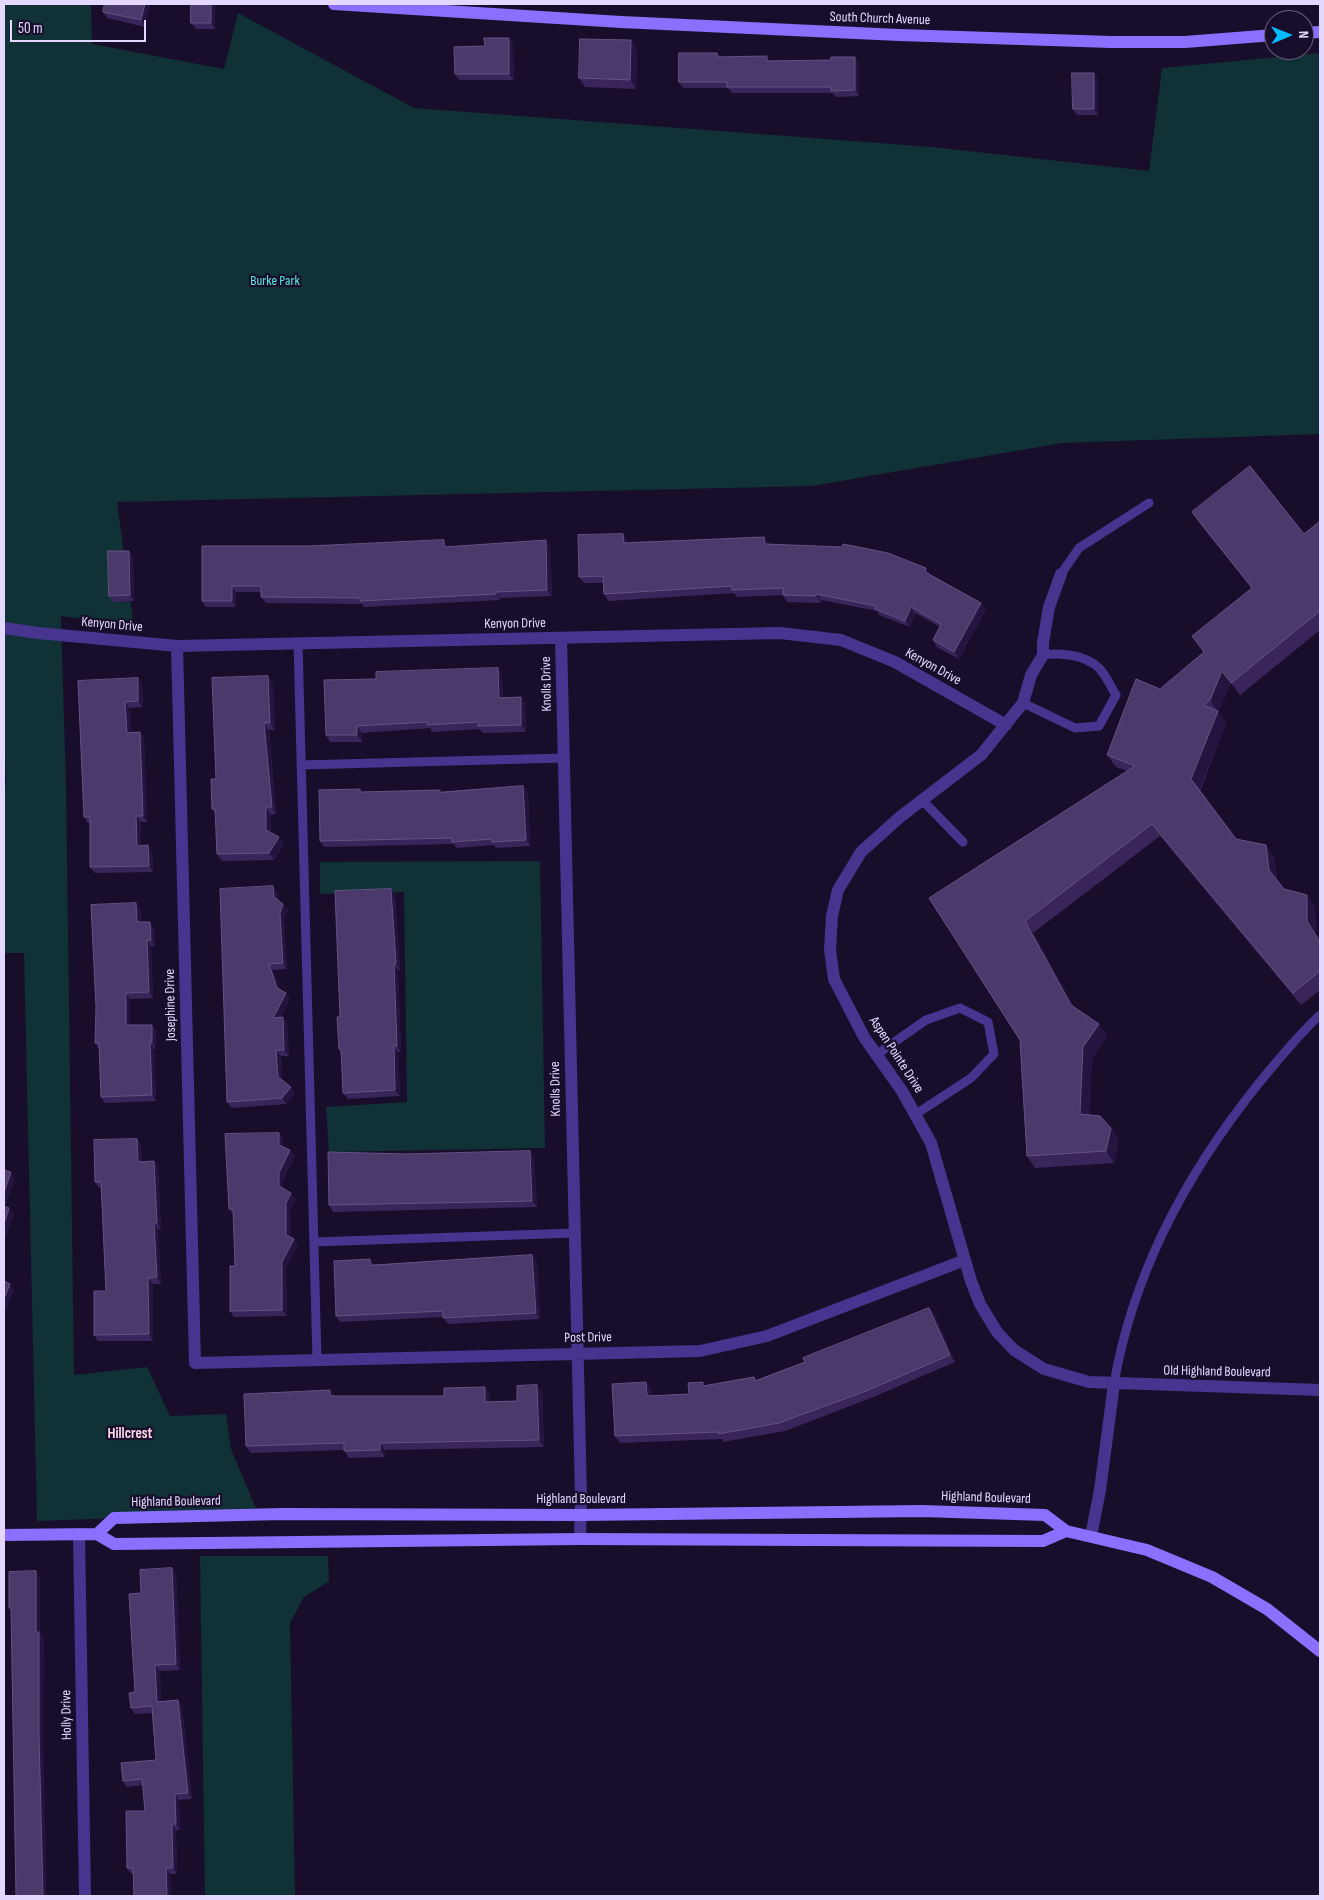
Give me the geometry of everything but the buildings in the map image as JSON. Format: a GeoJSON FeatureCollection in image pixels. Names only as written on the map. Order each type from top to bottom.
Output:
{"type":"FeatureCollection","features":[{"type":"Feature","properties":{"kind":"main road","name":"South Church Avenue"},"geometry":{"type":"LineString","coordinates":[[334,4],[611,22],[928,36],[1112,42],[1185,42],[1264,37]]}},
{"type":"Feature","properties":{"kind":"main road","name":"Highland Boulevard"},"geometry":{"type":"LineString","coordinates":[[97,1534],[114,1518],[282,1514],[580,1515],[922,1511],[1045,1515],[1066,1531],[1146,1550],[1212,1577],[1267,1608],[1320,1651]]}},
{"type":"Feature","properties":{"kind":"main road"},"geometry":{"type":"LineString","coordinates":[[4,1535],[97,1534],[114,1544],[580,1539],[1043,1541],[1066,1531]]}},
{"type":"Feature","properties":{"kind":"street"},"geometry":{"type":"LineString","coordinates":[[1023,703],[1030,674],[1044,655],[1043,643],[1049,607],[1060,574]]}},
{"type":"Feature","properties":{"kind":"street","name":"Kenyon Drive"},"geometry":{"type":"LineString","coordinates":[[4,628],[38,634],[177,646],[780,633],[841,640],[895,662],[1006,725]]}},
{"type":"Feature","properties":{"kind":"street","name":"Knolls Drive"},"geometry":{"type":"LineString","coordinates":[[561,638],[580,1539]]}},
{"type":"Feature","properties":{"kind":"street","name":"Josephine Drive"},"geometry":{"type":"LineString","coordinates":[[177,646],[195,1363]]}},
{"type":"Feature","properties":{"kind":"street","name":"Aspen Pointe Drive"},"geometry":{"type":"LineString","coordinates":[[1023,703],[981,755],[900,817],[861,852],[838,890],[832,916],[830,950],[834,979],[864,1038],[916,1114],[931,1143],[965,1260],[980,1304],[997,1332],[1014,1350],[1044,1369],[1067,1377],[1114,1384]]}},
{"type":"Feature","properties":{"kind":"street","name":"Post Drive"},"geometry":{"type":"LineString","coordinates":[[195,1363],[700,1351],[767,1336],[965,1260]]}},
{"type":"Feature","properties":{"kind":"street"},"geometry":{"type":"LineString","coordinates":[[1091,1536],[1100,1490],[1114,1384]]}},
{"type":"Feature","properties":{"kind":"street","name":"Old Highland Boulevard"},"geometry":{"type":"LineString","coordinates":[[1114,1384],[1320,1390]]}},
{"type":"Feature","properties":{"kind":"street","name":"Holly Drive"},"geometry":{"type":"LineString","coordinates":[[79,1534],[85,1896]]}},
{"type":"Feature","properties":{"kind":"lane"},"geometry":{"type":"LineString","coordinates":[[1060,574],[1079,548],[1150,503]]}},
{"type":"Feature","properties":{"kind":"lane"},"geometry":{"type":"LineString","coordinates":[[298,643],[317,1360]]}},
{"type":"Feature","properties":{"kind":"lane"},"geometry":{"type":"LineString","coordinates":[[1023,703],[1075,728],[1100,726],[1116,695],[1098,668],[1078,656],[1054,653],[1044,655]]}},
{"type":"Feature","properties":{"kind":"lane"},"geometry":{"type":"LineString","coordinates":[[301,765],[564,758]]}},
{"type":"Feature","properties":{"kind":"lane"},"geometry":{"type":"LineString","coordinates":[[922,800],[963,842]]}},
{"type":"Feature","properties":{"kind":"lane"},"geometry":{"type":"LineString","coordinates":[[876,1055],[926,1020],[960,1008],[988,1022],[994,1054],[971,1078],[916,1114]]}},
{"type":"Feature","properties":{"kind":"lane"},"geometry":{"type":"LineString","coordinates":[[1114,1384],[1129,1317],[1144,1276],[1160,1239],[1194,1174],[1235,1113],[1271,1068],[1320,1015]]}},
{"type":"Feature","properties":{"kind":"lane"},"geometry":{"type":"LineString","coordinates":[[314,1242],[574,1233]]}},
{"type":"Feature","properties":{"kind":"green space","name":"Burke Park"},"geometry":{"type":"Polygon","coordinates":[[[4,4],[91,4],[92,44],[224,69],[238,13],[414,108],[932,147],[1149,171],[1162,68],[1264,58],[1264,60],[1314,60],[1314,54],[1320,53],[1320,434],[1062,443],[812,486],[117,502],[134,626],[61,616],[66,785],[74,1375],[147,1367],[170,1416],[226,1414],[231,1449],[258,1513],[37,1521],[24,953],[4,953],[4,785],[6,785],[4,728],[4,4]]]}},
{"type":"Feature","properties":{"kind":"green space"},"geometry":{"type":"Polygon","coordinates":[[[540,861],[545,1148],[329,1152],[326,1107],[407,1102],[404,892],[320,894],[320,862],[540,861]]]}},
{"type":"Feature","properties":{"kind":"green space"},"geometry":{"type":"Polygon","coordinates":[[[200,1556],[328,1556],[329,1581],[304,1597],[290,1623],[295,1896],[205,1896],[200,1556]]]}},
{"type":"Feature","properties":{"kind":"district","name":"Hillcrest"},"geometry":{"type":"Point","coordinates":[130,1434]}}]}
